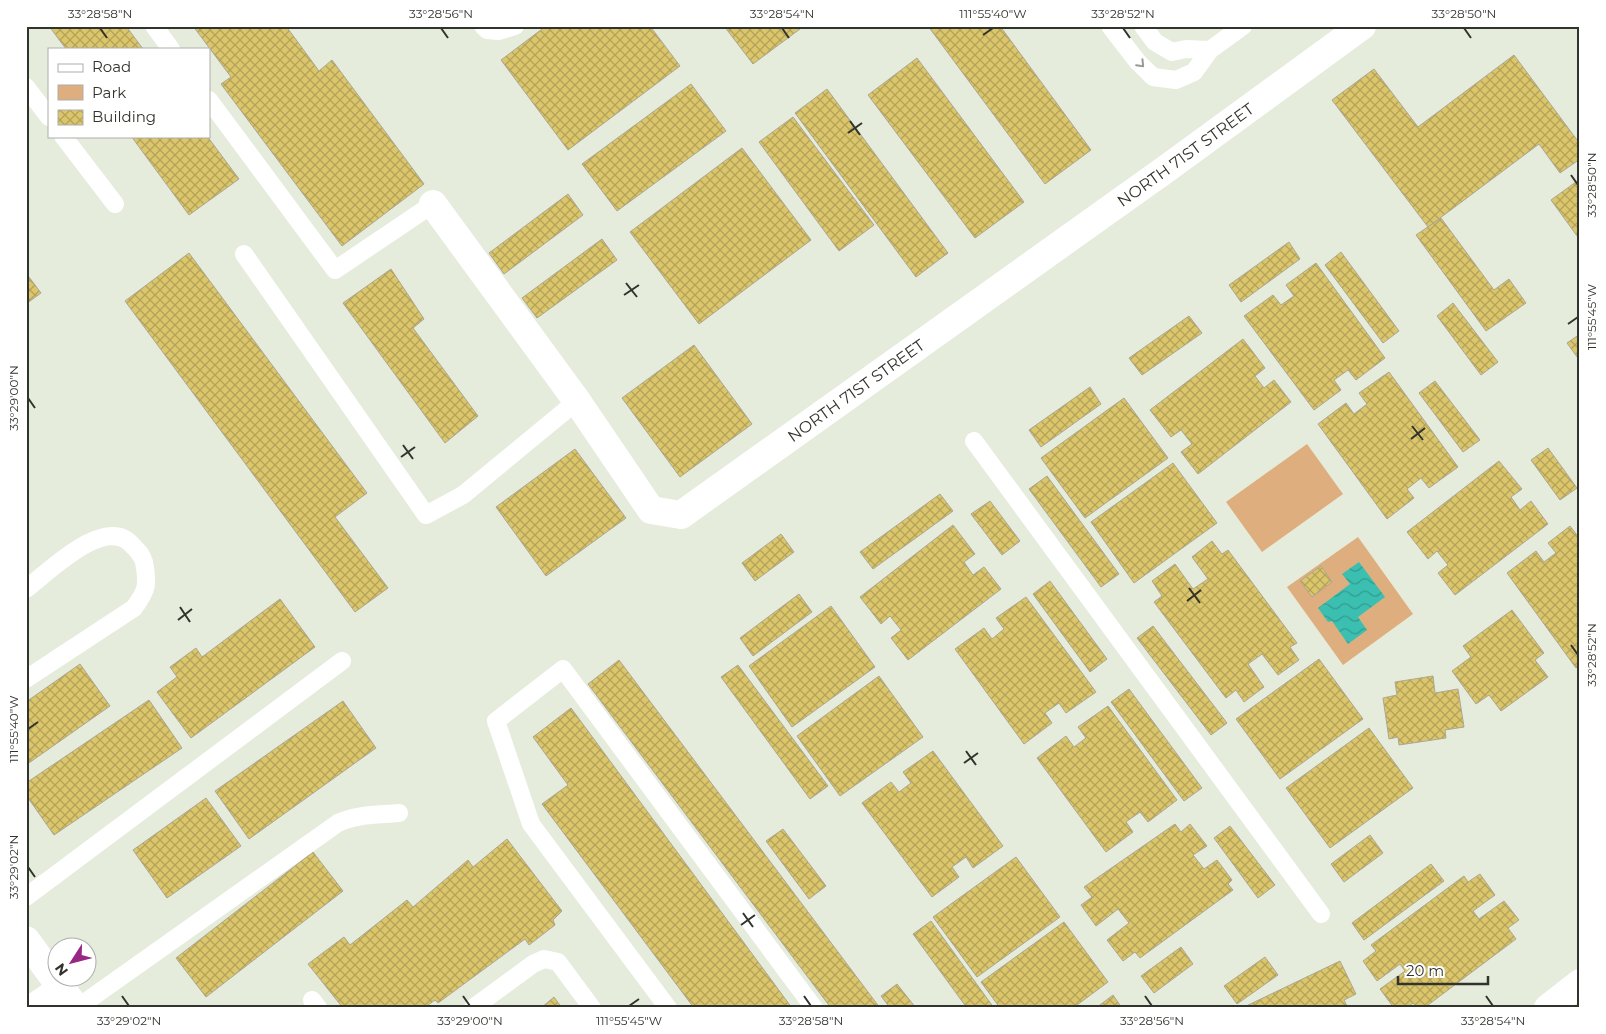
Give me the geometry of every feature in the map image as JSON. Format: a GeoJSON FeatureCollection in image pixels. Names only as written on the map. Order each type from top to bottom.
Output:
{"type":"FeatureCollection","features":[{"type":"Feature","properties":{"kind":"street","name":"NORTH 71ST STREET"},"geometry":{"type":"LineString","coordinates":[[433,204],[577,401],[651,510],[681,516],[1166,169],[1362,26]]}},
{"type":"Feature","properties":{"kind":"street"},"geometry":{"type":"LineString","coordinates":[[26,940],[72,1001],[33,1008]]}},
{"type":"Feature","properties":{"kind":"street"},"geometry":{"type":"LineString","coordinates":[[1548,1008],[1580,984]]}},
{"type":"Feature","properties":{"kind":"lane"},"geometry":{"type":"LineString","coordinates":[[154,26],[170,48]]}},
{"type":"Feature","properties":{"kind":"lane"},"geometry":{"type":"LineString","coordinates":[[483,26],[487,30],[498,31],[515,26]]}},
{"type":"Feature","properties":{"kind":"lane"},"geometry":{"type":"LineString","coordinates":[[1110,26],[1137,61],[1153,77],[1176,80],[1194,72],[1210,50],[1243,26]]}},
{"type":"Feature","properties":{"kind":"lane"},"geometry":{"type":"LineString","coordinates":[[1143,26],[1154,42],[1172,52],[1186,49],[1210,50]]}},
{"type":"Feature","properties":{"kind":"lane"},"geometry":{"type":"LineString","coordinates":[[26,87],[48,116]]}},
{"type":"Feature","properties":{"kind":"lane"},"geometry":{"type":"LineString","coordinates":[[210,101],[335,270],[433,204]]}},
{"type":"Feature","properties":{"kind":"lane"},"geometry":{"type":"LineString","coordinates":[[64,138],[114,204]]}},
{"type":"Feature","properties":{"kind":"lane"},"geometry":{"type":"LineString","coordinates":[[244,254],[426,515],[463,495],[577,401]]}},
{"type":"Feature","properties":{"kind":"lane"},"geometry":{"type":"LineString","coordinates":[[974,441],[1321,914]]}},
{"type":"Feature","properties":{"kind":"lane"},"geometry":{"type":"LineString","coordinates":[[26,589],[86,543],[102,537],[115,536],[130,542],[142,556],[148,580],[143,595],[134,608],[26,679]]}},
{"type":"Feature","properties":{"kind":"lane"},"geometry":{"type":"LineString","coordinates":[[26,897],[342,661]]}},
{"type":"Feature","properties":{"kind":"lane"},"geometry":{"type":"LineString","coordinates":[[668,1008],[531,824],[496,721],[563,669],[814,1008]]}},
{"type":"Feature","properties":{"kind":"lane"},"geometry":{"type":"LineString","coordinates":[[72,1001],[338,823],[357,816],[399,813]]}},
{"type":"Feature","properties":{"kind":"lane"},"geometry":{"type":"LineString","coordinates":[[473,1008],[533,964],[544,959],[558,962],[592,1008]]}},
{"type":"Feature","properties":{"kind":"green space"},"geometry":{"type":"Polygon","coordinates":[[[1307,444],[1343,494],[1262,552],[1226,502],[1307,444]]]}},
{"type":"Feature","properties":{"kind":"green space"},"geometry":{"type":"Polygon","coordinates":[[[1358,537],[1413,614],[1343,665],[1287,587],[1358,537]]]}},
{"type":"Feature","properties":{"kind":"water"},"geometry":{"type":"Polygon","coordinates":[[[1359,562],[1385,597],[1358,617],[1367,630],[1348,644],[1332,621],[1328,622],[1318,608],[1350,584],[1342,574],[1359,562]]]}},
{"type":"Feature","properties":{"kind":"building"},"geometry":{"type":"Polygon","coordinates":[[[49,26],[126,26],[142,48],[65,48],[49,26]]]}},
{"type":"Feature","properties":{"kind":"building"},"geometry":{"type":"Polygon","coordinates":[[[193,26],[286,26],[319,71],[332,60],[424,184],[342,246],[221,84],[231,77],[193,26]]]}},
{"type":"Feature","properties":{"kind":"building"},"geometry":{"type":"Polygon","coordinates":[[[546,26],[650,26],[680,66],[568,150],[501,60],[546,26]]]}},
{"type":"Feature","properties":{"kind":"building"},"geometry":{"type":"Polygon","coordinates":[[[724,26],[804,26],[753,64],[724,26]]]}},
{"type":"Feature","properties":{"kind":"building"},"geometry":{"type":"Polygon","coordinates":[[[928,26],[1000,26],[1091,150],[1045,184],[928,26]]]}},
{"type":"Feature","properties":{"kind":"building"},"geometry":{"type":"Polygon","coordinates":[[[1514,55],[1580,144],[1580,159],[1560,173],[1539,144],[1428,227],[1332,100],[1374,69],[1418,127],[1514,55]]]}},
{"type":"Feature","properties":{"kind":"building"},"geometry":{"type":"Polygon","coordinates":[[[917,58],[1024,202],[975,238],[868,95],[917,58]]]}},
{"type":"Feature","properties":{"kind":"building"},"geometry":{"type":"Polygon","coordinates":[[[691,84],[726,131],[617,211],[582,164],[691,84]]]}},
{"type":"Feature","properties":{"kind":"building"},"geometry":{"type":"Polygon","coordinates":[[[827,89],[948,253],[916,277],[795,113],[827,89]]]}},
{"type":"Feature","properties":{"kind":"building"},"geometry":{"type":"Polygon","coordinates":[[[793,117],[874,225],[839,251],[759,142],[793,117]]]}},
{"type":"Feature","properties":{"kind":"building"},"geometry":{"type":"Polygon","coordinates":[[[132,138],[208,138],[239,179],[189,215],[132,138]]]}},
{"type":"Feature","properties":{"kind":"building"},"geometry":{"type":"Polygon","coordinates":[[[742,148],[811,240],[699,324],[630,232],[742,148]]]}},
{"type":"Feature","properties":{"kind":"building"},"geometry":{"type":"Polygon","coordinates":[[[1580,179],[1580,240],[1551,200],[1580,179]]]}},
{"type":"Feature","properties":{"kind":"building"},"geometry":{"type":"Polygon","coordinates":[[[568,194],[583,215],[504,274],[489,253],[568,194]]]}},
{"type":"Feature","properties":{"kind":"building"},"geometry":{"type":"Polygon","coordinates":[[[1441,218],[1494,290],[1509,279],[1526,303],[1486,331],[1416,235],[1441,218]]]}},
{"type":"Feature","properties":{"kind":"building"},"geometry":{"type":"Polygon","coordinates":[[[602,239],[617,260],[537,318],[522,298],[602,239]]]}},
{"type":"Feature","properties":{"kind":"building"},"geometry":{"type":"Polygon","coordinates":[[[1289,242],[1300,259],[1241,302],[1229,285],[1289,242]]]}},
{"type":"Feature","properties":{"kind":"building"},"geometry":{"type":"Polygon","coordinates":[[[1341,252],[1399,331],[1383,343],[1325,265],[1341,252]]]}},
{"type":"Feature","properties":{"kind":"building"},"geometry":{"type":"Polygon","coordinates":[[[189,253],[367,493],[335,517],[388,588],[355,612],[125,301],[189,253]]]}},
{"type":"Feature","properties":{"kind":"building"},"geometry":{"type":"Polygon","coordinates":[[[1316,263],[1385,358],[1356,380],[1348,370],[1334,380],[1341,390],[1314,410],[1244,316],[1273,295],[1281,305],[1294,296],[1286,285],[1316,263]]]}},
{"type":"Feature","properties":{"kind":"building"},"geometry":{"type":"Polygon","coordinates":[[[391,269],[424,319],[413,328],[478,416],[445,443],[343,303],[391,269]]]}},
{"type":"Feature","properties":{"kind":"building"},"geometry":{"type":"Polygon","coordinates":[[[26,273],[41,293],[26,304],[26,273]]]}},
{"type":"Feature","properties":{"kind":"building"},"geometry":{"type":"Polygon","coordinates":[[[1453,303],[1498,362],[1481,375],[1437,316],[1453,303]]]}},
{"type":"Feature","properties":{"kind":"building"},"geometry":{"type":"Polygon","coordinates":[[[1189,316],[1202,333],[1142,375],[1129,358],[1189,316]]]}},
{"type":"Feature","properties":{"kind":"building"},"geometry":{"type":"Polygon","coordinates":[[[1580,334],[1580,361],[1567,343],[1580,334]]]}},
{"type":"Feature","properties":{"kind":"building"},"geometry":{"type":"Polygon","coordinates":[[[1243,339],[1265,368],[1255,376],[1264,388],[1274,380],[1291,402],[1198,474],[1181,452],[1192,444],[1181,430],[1171,437],[1150,410],[1243,339]]]}},
{"type":"Feature","properties":{"kind":"building"},"geometry":{"type":"Polygon","coordinates":[[[694,345],[752,424],[680,477],[622,398],[694,345]]]}},
{"type":"Feature","properties":{"kind":"building"},"geometry":{"type":"Polygon","coordinates":[[[1389,372],[1458,467],[1429,488],[1421,478],[1407,489],[1414,498],[1387,519],[1318,424],[1346,403],[1354,414],[1367,404],[1359,393],[1389,372]]]}},
{"type":"Feature","properties":{"kind":"building"},"geometry":{"type":"Polygon","coordinates":[[[1435,381],[1480,440],[1463,452],[1419,393],[1435,381]]]}},
{"type":"Feature","properties":{"kind":"building"},"geometry":{"type":"Polygon","coordinates":[[[1090,387],[1101,404],[1041,447],[1029,430],[1090,387]]]}},
{"type":"Feature","properties":{"kind":"building"},"geometry":{"type":"Polygon","coordinates":[[[1124,398],[1168,458],[1085,518],[1041,458],[1124,398]]]}},
{"type":"Feature","properties":{"kind":"building"},"geometry":{"type":"Polygon","coordinates":[[[1548,448],[1577,488],[1560,500],[1531,460],[1548,448]]]}},
{"type":"Feature","properties":{"kind":"building"},"geometry":{"type":"Polygon","coordinates":[[[575,449],[626,518],[546,576],[496,507],[575,449]]]}},
{"type":"Feature","properties":{"kind":"building"},"geometry":{"type":"Polygon","coordinates":[[[1499,461],[1522,489],[1511,497],[1520,510],[1531,501],[1548,524],[1455,595],[1438,573],[1448,565],[1437,551],[1428,559],[1407,532],[1499,461]]]}},
{"type":"Feature","properties":{"kind":"building"},"geometry":{"type":"Polygon","coordinates":[[[1173,463],[1217,523],[1134,583],[1091,522],[1173,463]]]}},
{"type":"Feature","properties":{"kind":"building"},"geometry":{"type":"Polygon","coordinates":[[[1047,476],[1119,574],[1101,587],[1029,489],[1047,476]]]}},
{"type":"Feature","properties":{"kind":"building"},"geometry":{"type":"Polygon","coordinates":[[[940,494],[953,511],[873,569],[860,552],[940,494]]]}},
{"type":"Feature","properties":{"kind":"building"},"geometry":{"type":"Polygon","coordinates":[[[990,501],[1020,541],[1002,555],[971,514],[990,501]]]}},
{"type":"Feature","properties":{"kind":"building"},"geometry":{"type":"Polygon","coordinates":[[[953,525],[975,554],[964,562],[973,575],[984,567],[1001,589],[908,660],[891,638],[901,630],[890,616],[881,624],[860,597],[953,525]]]}},
{"type":"Feature","properties":{"kind":"building"},"geometry":{"type":"Polygon","coordinates":[[[1570,526],[1580,539],[1580,665],[1576,668],[1507,573],[1536,551],[1544,562],[1556,553],[1548,543],[1570,526]]]}},
{"type":"Feature","properties":{"kind":"building"},"geometry":{"type":"Polygon","coordinates":[[[781,534],[794,552],[755,581],[742,563],[781,534]]]}},
{"type":"Feature","properties":{"kind":"building"},"geometry":{"type":"Polygon","coordinates":[[[1212,541],[1222,554],[1228,550],[1297,643],[1290,647],[1299,660],[1278,675],[1262,654],[1248,664],[1264,687],[1244,702],[1236,690],[1226,698],[1154,602],[1162,596],[1152,581],[1175,564],[1193,589],[1208,579],[1192,557],[1212,541]]]}},
{"type":"Feature","properties":{"kind":"building"},"geometry":{"type":"Polygon","coordinates":[[[1321,566],[1332,582],[1312,597],[1300,581],[1321,566]]]}},
{"type":"Feature","properties":{"kind":"building"},"geometry":{"type":"Polygon","coordinates":[[[1050,581],[1107,659],[1090,672],[1033,594],[1050,581]]]}},
{"type":"Feature","properties":{"kind":"building"},"geometry":{"type":"Polygon","coordinates":[[[799,594],[812,612],[753,656],[740,638],[799,594]]]}},
{"type":"Feature","properties":{"kind":"building"},"geometry":{"type":"Polygon","coordinates":[[[1026,597],[1096,692],[1066,713],[1059,703],[1045,713],[1052,723],[1024,744],[955,649],[984,628],[992,639],[1004,629],[996,618],[1026,597]]]}},
{"type":"Feature","properties":{"kind":"building"},"geometry":{"type":"Polygon","coordinates":[[[280,599],[315,647],[191,738],[157,692],[177,677],[170,667],[196,648],[202,657],[280,599]]]}},
{"type":"Feature","properties":{"kind":"building"},"geometry":{"type":"Polygon","coordinates":[[[831,606],[875,667],[792,727],[749,666],[831,606]]]}},
{"type":"Feature","properties":{"kind":"building"},"geometry":{"type":"Polygon","coordinates":[[[1512,610],[1544,653],[1535,660],[1548,677],[1501,711],[1489,695],[1476,704],[1452,671],[1471,657],[1463,646],[1512,610]]]}},
{"type":"Feature","properties":{"kind":"building"},"geometry":{"type":"Polygon","coordinates":[[[1153,626],[1227,723],[1211,735],[1137,638],[1153,626]]]}},
{"type":"Feature","properties":{"kind":"building"},"geometry":{"type":"Polygon","coordinates":[[[1319,659],[1363,719],[1280,779],[1236,719],[1319,659]]]}},
{"type":"Feature","properties":{"kind":"building"},"geometry":{"type":"Polygon","coordinates":[[[619,660],[880,1008],[831,1008],[588,684],[619,660]]]}},
{"type":"Feature","properties":{"kind":"building"},"geometry":{"type":"Polygon","coordinates":[[[80,664],[110,706],[26,765],[26,702],[80,664]]]}},
{"type":"Feature","properties":{"kind":"building"},"geometry":{"type":"Polygon","coordinates":[[[738,665],[828,786],[810,799],[721,677],[738,665]]]}},
{"type":"Feature","properties":{"kind":"building"},"geometry":{"type":"Polygon","coordinates":[[[879,676],[923,737],[840,796],[797,736],[879,676]]]}},
{"type":"Feature","properties":{"kind":"building"},"geometry":{"type":"Polygon","coordinates":[[[1433,676],[1435,693],[1458,689],[1464,727],[1445,730],[1446,738],[1399,745],[1398,737],[1389,739],[1383,698],[1397,695],[1395,682],[1433,676]]]}},
{"type":"Feature","properties":{"kind":"building"},"geometry":{"type":"Polygon","coordinates":[[[1129,689],[1202,788],[1184,801],[1111,702],[1129,689]]]}},
{"type":"Feature","properties":{"kind":"building"},"geometry":{"type":"Polygon","coordinates":[[[149,700],[182,748],[54,835],[26,795],[26,783],[149,700]]]}},
{"type":"Feature","properties":{"kind":"building"},"geometry":{"type":"Polygon","coordinates":[[[343,701],[376,748],[249,839],[215,791],[343,701]]]}},
{"type":"Feature","properties":{"kind":"building"},"geometry":{"type":"Polygon","coordinates":[[[1108,706],[1177,800],[1148,822],[1140,812],[1126,822],[1133,832],[1106,852],[1037,758],[1066,736],[1074,747],[1086,738],[1078,727],[1108,706]]]}},
{"type":"Feature","properties":{"kind":"building"},"geometry":{"type":"Polygon","coordinates":[[[571,708],[792,1008],[694,1008],[542,804],[568,785],[533,737],[571,708]]]}},
{"type":"Feature","properties":{"kind":"building"},"geometry":{"type":"Polygon","coordinates":[[[1369,728],[1413,788],[1330,848],[1286,788],[1369,728]]]}},
{"type":"Feature","properties":{"kind":"building"},"geometry":{"type":"Polygon","coordinates":[[[933,751],[1003,846],[973,868],[966,857],[952,867],[959,877],[932,897],[862,803],[891,782],[899,792],[911,783],[903,772],[933,751]]]}},
{"type":"Feature","properties":{"kind":"building"},"geometry":{"type":"Polygon","coordinates":[[[206,798],[241,846],[167,898],[133,850],[206,798]]]}},
{"type":"Feature","properties":{"kind":"building"},"geometry":{"type":"Polygon","coordinates":[[[1175,824],[1181,832],[1190,824],[1207,846],[1193,855],[1204,869],[1217,860],[1232,880],[1228,884],[1233,890],[1140,958],[1135,952],[1123,961],[1107,940],[1129,923],[1118,909],[1096,926],[1081,905],[1092,897],[1084,887],[1175,824]]]}},
{"type":"Feature","properties":{"kind":"building"},"geometry":{"type":"Polygon","coordinates":[[[1230,826],[1275,885],[1258,898],[1214,838],[1230,826]]]}},
{"type":"Feature","properties":{"kind":"building"},"geometry":{"type":"Polygon","coordinates":[[[783,829],[826,886],[809,899],[766,841],[783,829]]]}},
{"type":"Feature","properties":{"kind":"building"},"geometry":{"type":"Polygon","coordinates":[[[1370,835],[1383,853],[1344,882],[1331,864],[1370,835]]]}},
{"type":"Feature","properties":{"kind":"building"},"geometry":{"type":"Polygon","coordinates":[[[507,839],[562,911],[553,920],[555,925],[529,945],[525,939],[438,1003],[435,1000],[424,1008],[343,1008],[308,964],[344,937],[350,945],[407,900],[413,907],[468,860],[473,867],[507,839]]]}},
{"type":"Feature","properties":{"kind":"building"},"geometry":{"type":"Polygon","coordinates":[[[313,852],[343,891],[206,997],[176,958],[313,852]]]}},
{"type":"Feature","properties":{"kind":"building"},"geometry":{"type":"Polygon","coordinates":[[[1016,857],[1060,917],[977,977],[933,917],[1016,857]]]}},
{"type":"Feature","properties":{"kind":"building"},"geometry":{"type":"Polygon","coordinates":[[[1431,864],[1444,881],[1364,940],[1352,923],[1431,864]]]}},
{"type":"Feature","properties":{"kind":"building"},"geometry":{"type":"Polygon","coordinates":[[[1480,874],[1495,895],[1473,911],[1479,919],[1504,901],[1519,920],[1508,928],[1516,939],[1424,1008],[1417,1008],[1413,1003],[1407,1008],[1394,1008],[1380,989],[1405,971],[1400,964],[1377,981],[1363,961],[1376,951],[1371,945],[1464,876],[1468,882],[1480,874]]]}},
{"type":"Feature","properties":{"kind":"building"},"geometry":{"type":"Polygon","coordinates":[[[931,921],[994,1008],[967,1008],[913,934],[931,921]]]}},
{"type":"Feature","properties":{"kind":"building"},"geometry":{"type":"Polygon","coordinates":[[[1064,922],[1108,982],[1073,1008],[1000,1008],[981,982],[1064,922]]]}},
{"type":"Feature","properties":{"kind":"building"},"geometry":{"type":"Polygon","coordinates":[[[1181,947],[1193,964],[1154,993],[1141,976],[1181,947]]]}},
{"type":"Feature","properties":{"kind":"building"},"geometry":{"type":"Polygon","coordinates":[[[1265,957],[1278,975],[1237,1004],[1224,986],[1265,957]]]}},
{"type":"Feature","properties":{"kind":"building"},"geometry":{"type":"Polygon","coordinates":[[[1340,961],[1356,994],[1344,1000],[1348,1008],[1242,1008],[1340,961]]]}},
{"type":"Feature","properties":{"kind":"building"},"geometry":{"type":"Polygon","coordinates":[[[897,984],[916,1008],[890,1008],[881,996],[897,984]]]}},
{"type":"Feature","properties":{"kind":"building"},"geometry":{"type":"Polygon","coordinates":[[[1113,995],[1122,1008],[1096,1008],[1113,995]]]}},
{"type":"Feature","properties":{"kind":"building"},"geometry":{"type":"Polygon","coordinates":[[[554,997],[562,1008],[541,1008],[554,997]]]}}]}
